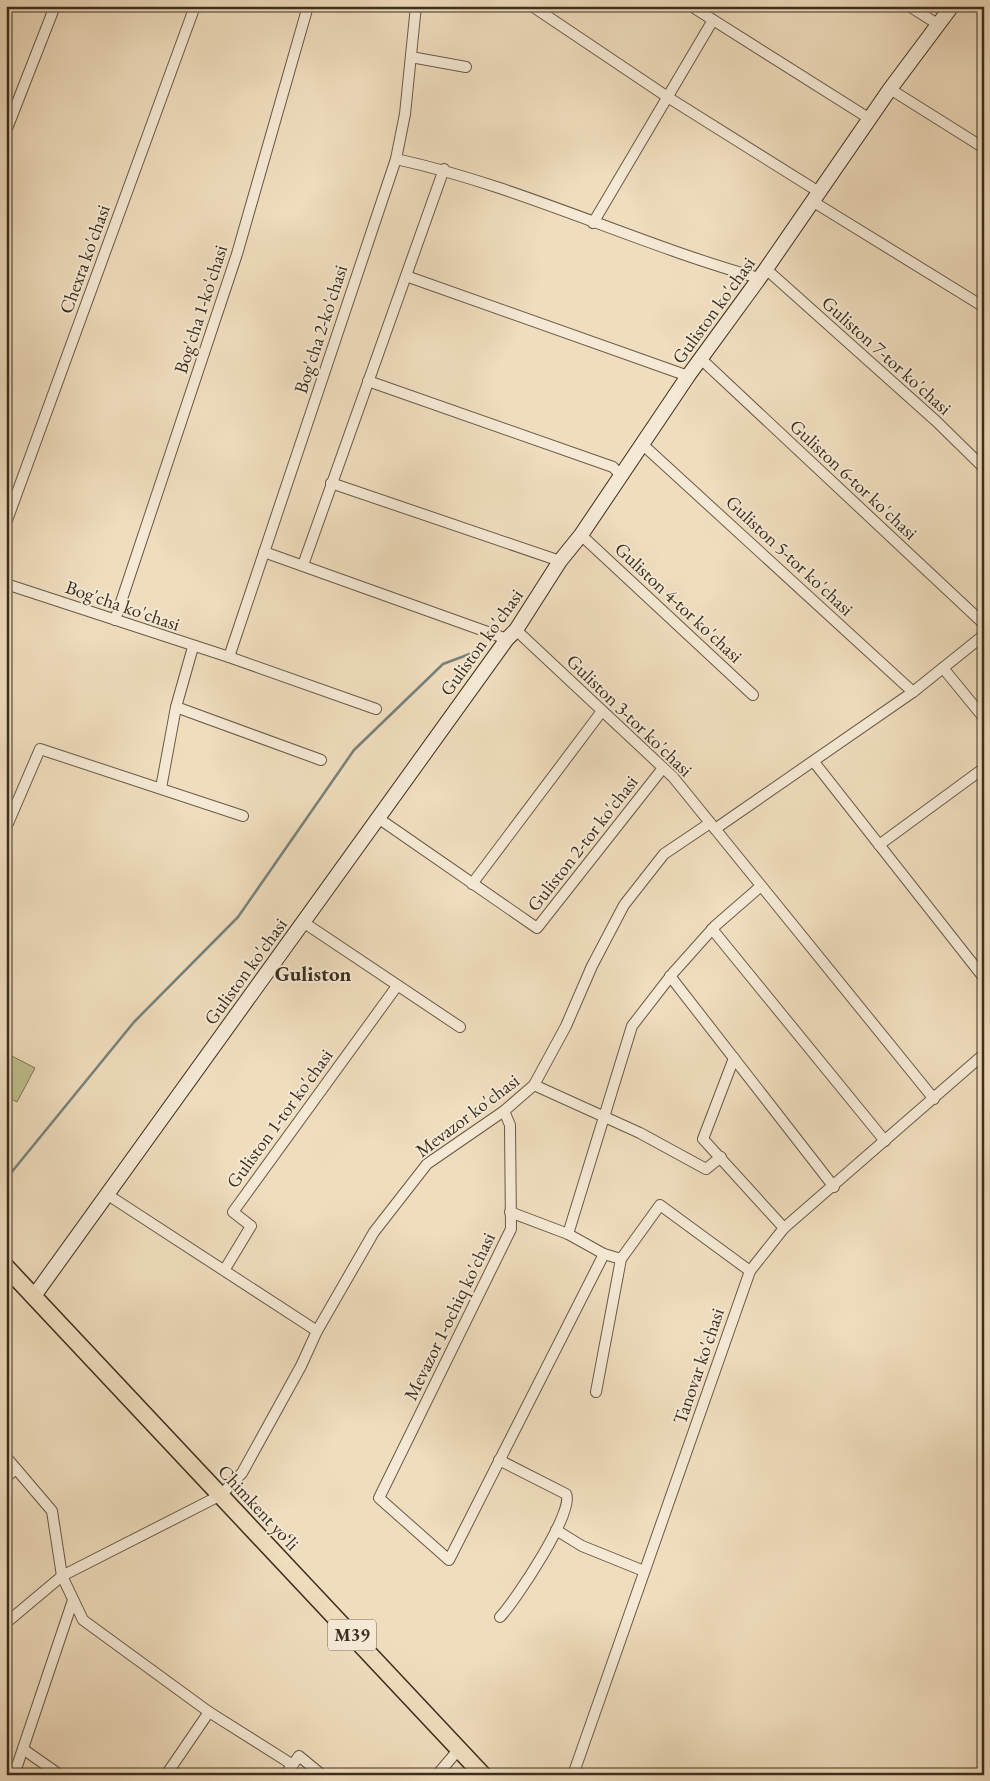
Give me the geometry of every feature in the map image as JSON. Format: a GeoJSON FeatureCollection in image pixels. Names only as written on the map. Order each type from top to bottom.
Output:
{"type":"FeatureCollection","features":[{"type":"Feature","properties":{"kind":"highway","name":"Chimkent yo‘li"},"geometry":{"type":"LineString","coordinates":[[6,1267],[483,1775]]}},
{"type":"Feature","properties":{"kind":"main road","name":"Guliston ko'chasi"},"geometry":{"type":"LineString","coordinates":[[34,1296],[512,634],[688,376],[762,274],[890,89],[952,6]]}},
{"type":"Feature","properties":{"kind":"street"},"geometry":{"type":"LineString","coordinates":[[6,131],[55,6]]}},
{"type":"Feature","properties":{"kind":"street","name":"Chexra ko'chasi"},"geometry":{"type":"LineString","coordinates":[[6,523],[195,6]]}},
{"type":"Feature","properties":{"kind":"street","name":"Bog'cha 1-ko'chasi"},"geometry":{"type":"LineString","coordinates":[[115,620],[237,254],[308,6]]}},
{"type":"Feature","properties":{"kind":"street","name":"Bog'cha 2-ko'chasi"},"geometry":{"type":"LineString","coordinates":[[229,657],[396,159],[405,114],[416,6]]}},
{"type":"Feature","properties":{"kind":"street"},"geometry":{"type":"LineString","coordinates":[[532,6],[816,197],[984,307]]}},
{"type":"Feature","properties":{"kind":"street"},"geometry":{"type":"LineString","coordinates":[[691,6],[870,119]]}},
{"type":"Feature","properties":{"kind":"street"},"geometry":{"type":"LineString","coordinates":[[908,6],[939,25]]}},
{"type":"Feature","properties":{"kind":"street"},"geometry":{"type":"LineString","coordinates":[[593,223],[669,98],[713,20]]}},
{"type":"Feature","properties":{"kind":"street"},"geometry":{"type":"LineString","coordinates":[[411,56],[466,66]]}},
{"type":"Feature","properties":{"kind":"street"},"geometry":{"type":"LineString","coordinates":[[890,89],[984,148]]}},
{"type":"Feature","properties":{"kind":"street"},"geometry":{"type":"LineString","coordinates":[[396,159],[444,169],[593,223],[762,274]]}},
{"type":"Feature","properties":{"kind":"street"},"geometry":{"type":"LineString","coordinates":[[303,565],[444,169]]}},
{"type":"Feature","properties":{"kind":"street","name":"Guliston 7-tor ko'chasi"},"geometry":{"type":"LineString","coordinates":[[762,274],[936,421],[984,468]]}},
{"type":"Feature","properties":{"kind":"street"},"geometry":{"type":"LineString","coordinates":[[406,276],[688,376]]}},
{"type":"Feature","properties":{"kind":"street","name":"Guliston 6-tor ko'chasi"},"geometry":{"type":"LineString","coordinates":[[701,359],[984,624]]}},
{"type":"Feature","properties":{"kind":"street"},"geometry":{"type":"LineString","coordinates":[[368,381],[613,467],[621,476]]}},
{"type":"Feature","properties":{"kind":"street","name":"Guliston 5-tor ko'chasi"},"geometry":{"type":"LineString","coordinates":[[642,444],[913,692]]}},
{"type":"Feature","properties":{"kind":"street"},"geometry":{"type":"LineString","coordinates":[[332,483],[560,561]]}},
{"type":"Feature","properties":{"kind":"street","name":"Guliston 4-tor ko'chasi"},"geometry":{"type":"LineString","coordinates":[[581,535],[753,695]]}},
{"type":"Feature","properties":{"kind":"street"},"geometry":{"type":"LineString","coordinates":[[264,552],[512,634]]}},
{"type":"Feature","properties":{"kind":"street","name":"Bog'cha ko'chasi"},"geometry":{"type":"LineString","coordinates":[[6,584],[193,647],[229,657],[376,709]]}},
{"type":"Feature","properties":{"kind":"street","name":"Guliston 3-tor ko'chasi"},"geometry":{"type":"LineString","coordinates":[[512,634],[663,768],[934,1099]]}},
{"type":"Feature","properties":{"kind":"street","name":"Mevazor ko'chasi"},"geometry":{"type":"LineString","coordinates":[[221,1495],[242,1472],[317,1331],[374,1232],[427,1164],[504,1111],[534,1085],[566,1026],[592,966],[624,904],[664,854],[814,762],[913,692],[984,635]]}},
{"type":"Feature","properties":{"kind":"street"},"geometry":{"type":"LineString","coordinates":[[161,788],[176,707],[193,647]]}},
{"type":"Feature","properties":{"kind":"street"},"geometry":{"type":"LineString","coordinates":[[943,668],[984,718]]}},
{"type":"Feature","properties":{"kind":"street"},"geometry":{"type":"LineString","coordinates":[[176,707],[321,760]]}},
{"type":"Feature","properties":{"kind":"street"},"geometry":{"type":"LineString","coordinates":[[472,884],[602,712]]}},
{"type":"Feature","properties":{"kind":"street"},"geometry":{"type":"LineString","coordinates":[[6,828],[40,748],[243,816]]}},
{"type":"Feature","properties":{"kind":"street"},"geometry":{"type":"LineString","coordinates":[[814,762],[984,978]]}},
{"type":"Feature","properties":{"kind":"street","name":"Guliston 2-tor ko'chasi"},"geometry":{"type":"LineString","coordinates":[[378,818],[537,928],[663,768]]}},
{"type":"Feature","properties":{"kind":"street"},"geometry":{"type":"LineString","coordinates":[[879,845],[984,768]]}},
{"type":"Feature","properties":{"kind":"street"},"geometry":{"type":"LineString","coordinates":[[568,1234],[632,1026],[670,976],[712,929],[761,886]]}},
{"type":"Feature","properties":{"kind":"street"},"geometry":{"type":"LineString","coordinates":[[303,922],[460,1027]]}},
{"type":"Feature","properties":{"kind":"street"},"geometry":{"type":"LineString","coordinates":[[712,929],[885,1141]]}},
{"type":"Feature","properties":{"kind":"street"},"geometry":{"type":"LineString","coordinates":[[670,976],[834,1187]]}},
{"type":"Feature","properties":{"kind":"street","name":"Guliston 1-tor ko'chasi"},"geometry":{"type":"LineString","coordinates":[[225,1269],[251,1226],[233,1212],[397,986]]}},
{"type":"Feature","properties":{"kind":"street","name":"Tanovar ko'chasi"},"geometry":{"type":"LineString","coordinates":[[572,1775],[750,1271],[784,1228],[834,1187],[984,1054]]}},
{"type":"Feature","properties":{"kind":"street"},"geometry":{"type":"LineString","coordinates":[[734,1058],[703,1140],[721,1157],[784,1228]]}},
{"type":"Feature","properties":{"kind":"street"},"geometry":{"type":"LineString","coordinates":[[534,1085],[672,1149],[706,1169],[721,1157]]}},
{"type":"Feature","properties":{"kind":"street","name":"Mevazor 1-ochiq ko'chasi"},"geometry":{"type":"LineString","coordinates":[[499,1460],[448,1560],[378,1498],[511,1229],[510,1125],[504,1111]]}},
{"type":"Feature","properties":{"kind":"street"},"geometry":{"type":"LineString","coordinates":[[108,1195],[225,1269],[317,1331]]}},
{"type":"Feature","properties":{"kind":"street"},"geometry":{"type":"LineString","coordinates":[[596,1392],[621,1259],[660,1205],[750,1271]]}},
{"type":"Feature","properties":{"kind":"street"},"geometry":{"type":"LineString","coordinates":[[510,1212],[568,1234],[604,1254],[621,1259]]}},
{"type":"Feature","properties":{"kind":"street"},"geometry":{"type":"LineString","coordinates":[[500,1617],[511,1606],[528,1579],[556,1530],[568,1503],[566,1494],[499,1460],[604,1254]]}},
{"type":"Feature","properties":{"kind":"street"},"geometry":{"type":"LineString","coordinates":[[6,1457],[52,1510],[62,1576],[83,1620],[209,1712],[292,1765]]}},
{"type":"Feature","properties":{"kind":"street"},"geometry":{"type":"LineString","coordinates":[[6,1477],[16,1469]]}},
{"type":"Feature","properties":{"kind":"street"},"geometry":{"type":"LineString","coordinates":[[6,1623],[62,1576],[221,1495]]}},
{"type":"Feature","properties":{"kind":"street"},"geometry":{"type":"LineString","coordinates":[[556,1530],[582,1546],[644,1572]]}},
{"type":"Feature","properties":{"kind":"street"},"geometry":{"type":"LineString","coordinates":[[14,1775],[73,1600]]}},
{"type":"Feature","properties":{"kind":"street"},"geometry":{"type":"LineString","coordinates":[[166,1775],[209,1712]]}},
{"type":"Feature","properties":{"kind":"street"},"geometry":{"type":"LineString","coordinates":[[23,1749],[60,1775]]}},
{"type":"Feature","properties":{"kind":"street"},"geometry":{"type":"LineString","coordinates":[[437,1775],[459,1749]]}},
{"type":"Feature","properties":{"kind":"street"},"geometry":{"type":"LineString","coordinates":[[285,1775],[299,1756],[322,1775]]}},
{"type":"Feature","properties":{"kind":"green space"},"geometry":{"type":"Polygon","coordinates":[[[6,1053],[35,1068],[17,1102],[6,1096],[6,1053]]]}},
{"type":"Feature","properties":{"kind":"waterway"},"geometry":{"type":"LineString","coordinates":[[6,1179],[134,1022],[238,917],[354,750],[443,664],[475,652]]}},
{"type":"Feature","properties":{"kind":"district","name":"Guliston"},"geometry":{"type":"Point","coordinates":[313,974]}}]}
